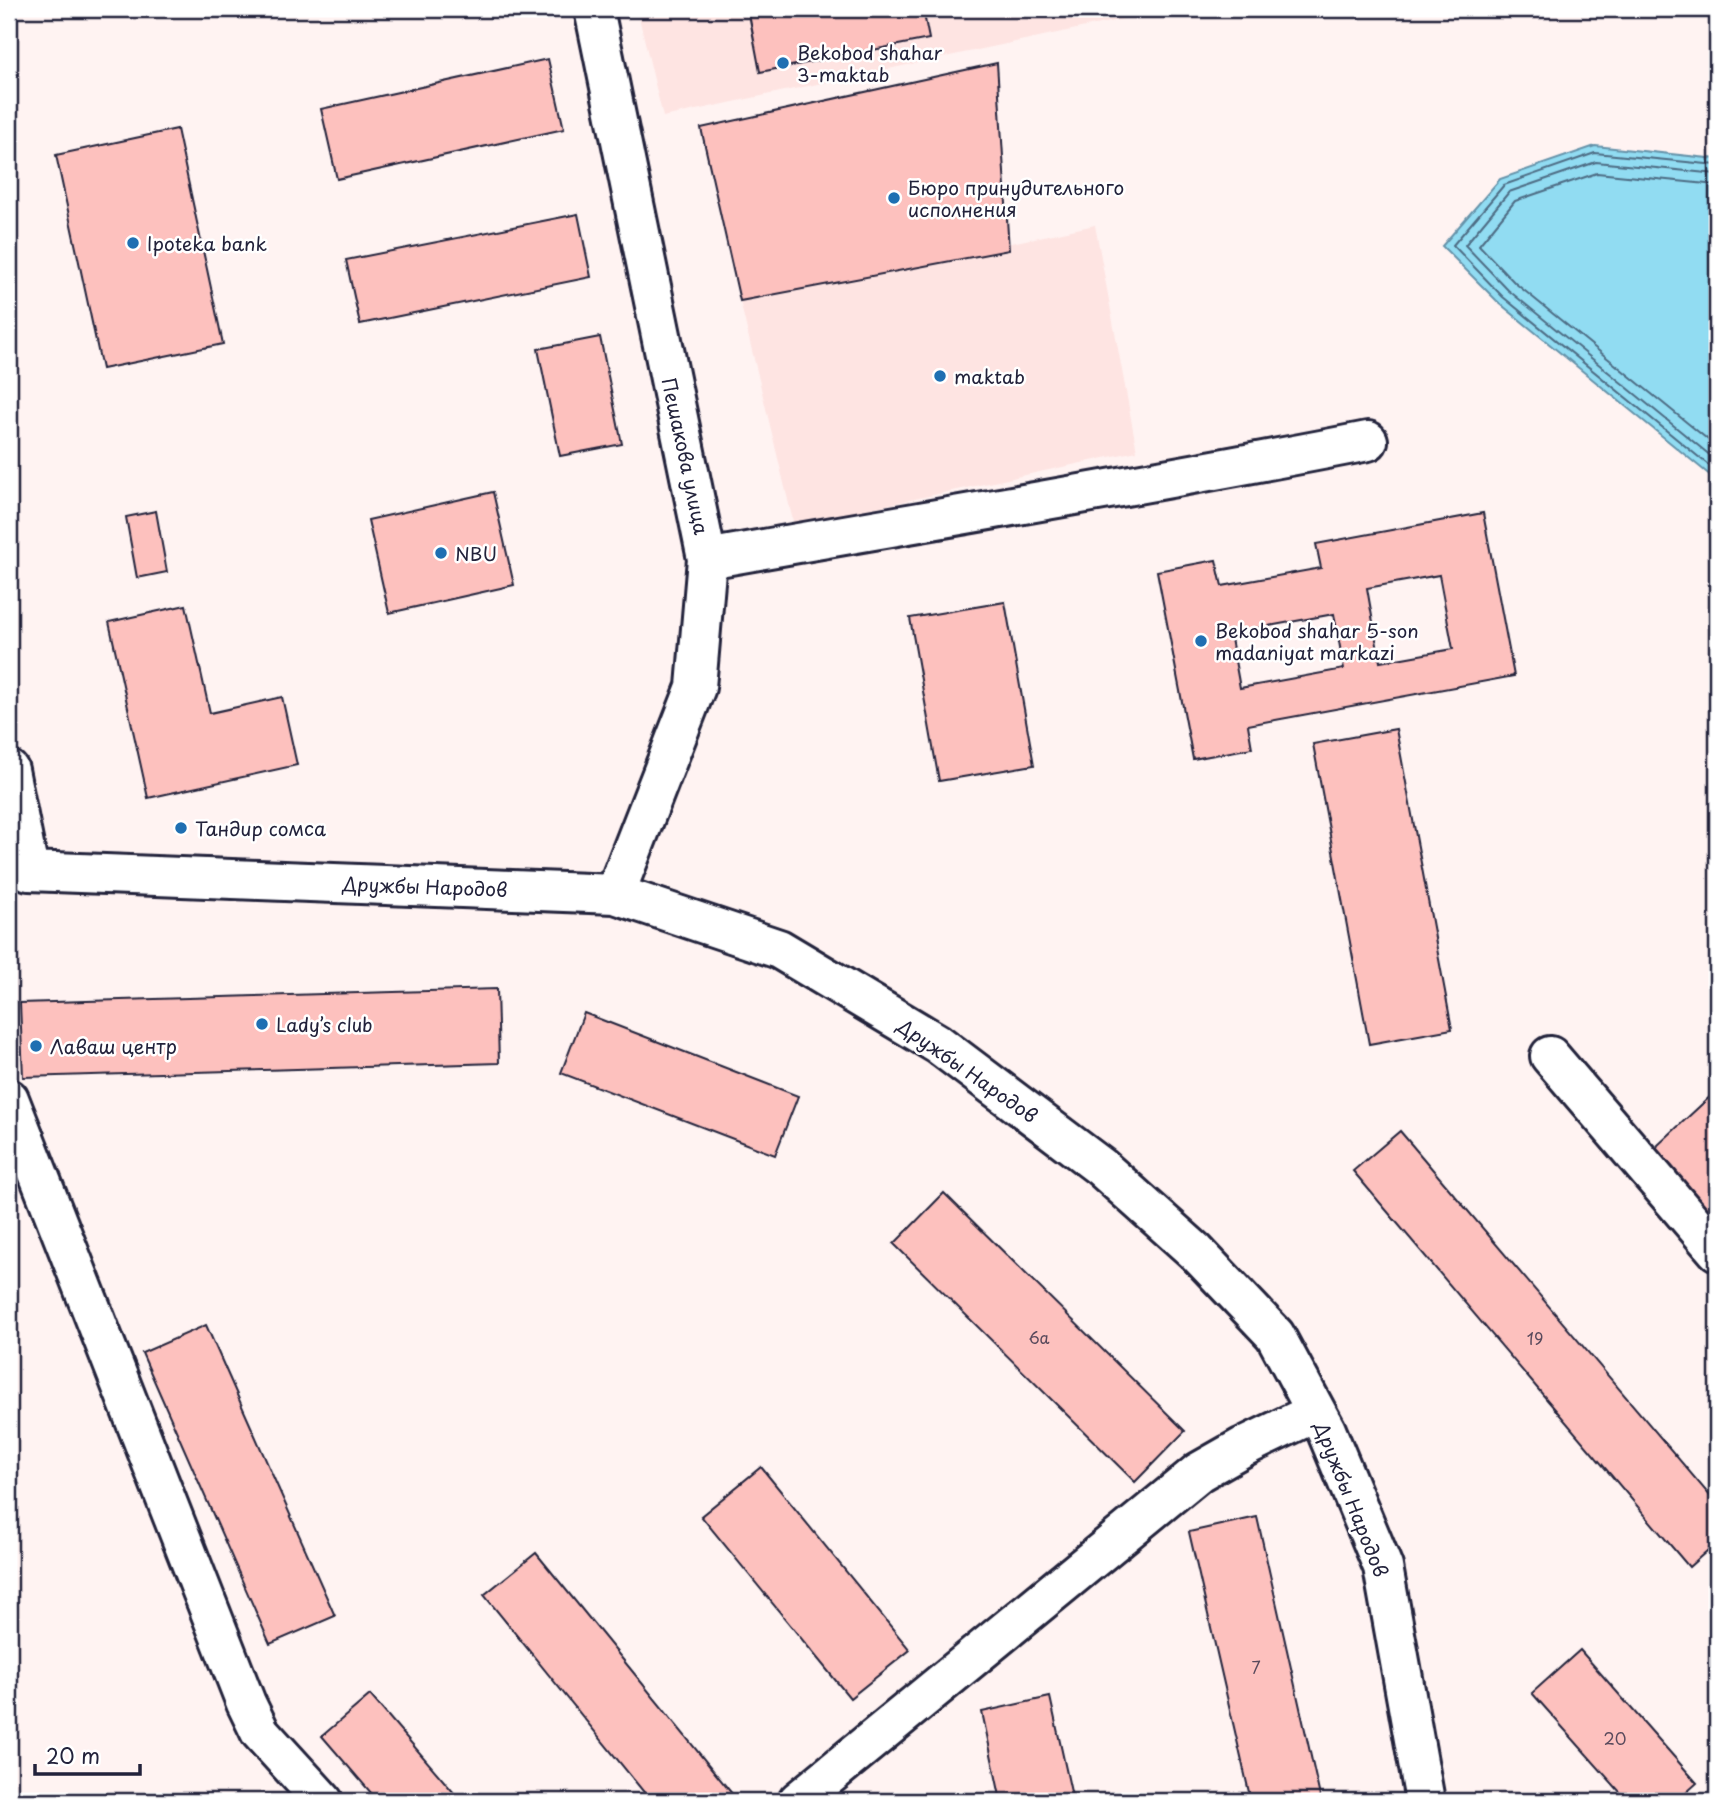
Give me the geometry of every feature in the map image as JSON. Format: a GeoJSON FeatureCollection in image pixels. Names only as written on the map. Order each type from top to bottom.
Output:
{"type":"FeatureCollection","features":[{"type":"Feature","properties":{"kind":"street","name":"Пешакова улица"},"geometry":{"type":"LineString","coordinates":[[594,9],[707,559],[696,687],[615,894]]}},
{"type":"Feature","properties":{"kind":"street"},"geometry":{"type":"LineString","coordinates":[[707,559],[1083,492],[1166,481],[1368,441]]}},
{"type":"Feature","properties":{"kind":"street"},"geometry":{"type":"LineString","coordinates":[[9,770],[19,878]]}},
{"type":"Feature","properties":{"kind":"street","name":"Дружбы Народов"},"geometry":{"type":"LineString","coordinates":[[19,878],[615,894],[779,948],[938,1044],[1101,1167],[1196,1252],[1275,1335],[1316,1412],[1383,1567],[1425,1801]]}},
{"type":"Feature","properties":{"kind":"street"},"geometry":{"type":"LineString","coordinates":[[1550,1056],[1717,1251]]}},
{"type":"Feature","properties":{"kind":"street"},"geometry":{"type":"LineString","coordinates":[[9,1099],[246,1703],[260,1732],[323,1801]]}},
{"type":"Feature","properties":{"kind":"street"},"geometry":{"type":"LineString","coordinates":[[798,1801],[1199,1472],[1243,1447],[1316,1412]]}},
{"type":"Feature","properties":{"kind":"shaded area","name":"Bekobod shahar 3-maktab"},"geometry":{"type":"Polygon","coordinates":[[[637,9],[1170,9],[663,117],[637,9]]]}},
{"type":"Feature","properties":{"kind":"shaded area","name":"maktab"},"geometry":{"type":"Polygon","coordinates":[[[1095,225],[1137,451],[794,525],[740,301],[1095,225]]]}},
{"type":"Feature","properties":{"kind":"water"},"geometry":{"type":"Polygon","coordinates":[[[1595,146],[1717,159],[1717,481],[1498,302],[1442,246],[1500,179],[1595,146]]]}},
{"type":"Feature","properties":{"kind":"building"},"geometry":{"type":"Polygon","coordinates":[[[774,9],[923,9],[929,39],[760,72],[749,14],[774,9]]]}},
{"type":"Feature","properties":{"kind":"building"},"geometry":{"type":"Polygon","coordinates":[[[548,59],[564,129],[337,179],[321,109],[548,59]]]}},
{"type":"Feature","properties":{"kind":"building"},"geometry":{"type":"Polygon","coordinates":[[[997,63],[1009,250],[740,301],[701,128],[997,63]]]}},
{"type":"Feature","properties":{"kind":"building"},"geometry":{"type":"Polygon","coordinates":[[[177,129],[223,344],[102,369],[56,155],[177,129]]]}},
{"type":"Feature","properties":{"kind":"building"},"geometry":{"type":"Polygon","coordinates":[[[578,214],[591,277],[360,324],[346,260],[578,214]]]}},
{"type":"Feature","properties":{"kind":"building"},"geometry":{"type":"Polygon","coordinates":[[[600,337],[622,444],[560,456],[538,349],[600,337]]]}},
{"type":"Feature","properties":{"kind":"building","name":"NBU"},"geometry":{"type":"Polygon","coordinates":[[[493,492],[514,585],[389,613],[368,520],[493,492]]]}},
{"type":"Feature","properties":{"kind":"building"},"geometry":{"type":"Polygon","coordinates":[[[156,511],[167,572],[137,578],[126,517],[156,511]]]}},
{"type":"Feature","properties":{"kind":"building","name":"Bekobod shahar 5-son madaniyat markazi"},"geometry":{"type":"Polygon","coordinates":[[[1483,513],[1514,676],[1248,725],[1252,748],[1193,759],[1157,571],[1216,560],[1222,586],[1321,568],[1316,544],[1483,513]],[[1439,575],[1367,588],[1380,662],[1453,649],[1439,575]],[[1334,614],[1230,633],[1240,688],[1344,669],[1334,614]]]}},
{"type":"Feature","properties":{"kind":"building"},"geometry":{"type":"Polygon","coordinates":[[[1005,602],[1034,765],[939,781],[910,618],[1005,602]]]}},
{"type":"Feature","properties":{"kind":"building"},"geometry":{"type":"Polygon","coordinates":[[[186,605],[210,713],[282,697],[297,765],[148,798],[109,622],[186,605]]]}},
{"type":"Feature","properties":{"kind":"building"},"geometry":{"type":"Polygon","coordinates":[[[1396,729],[1452,1029],[1369,1044],[1313,744],[1396,729]]]}},
{"type":"Feature","properties":{"kind":"building"},"geometry":{"type":"Polygon","coordinates":[[[497,989],[499,1063],[23,1077],[20,1003],[497,989]]]}},
{"type":"Feature","properties":{"kind":"building"},"geometry":{"type":"Polygon","coordinates":[[[584,1013],[798,1096],[775,1155],[561,1073],[584,1013]]]}},
{"type":"Feature","properties":{"kind":"building"},"geometry":{"type":"Polygon","coordinates":[[[1714,1093],[1717,1096],[1717,1219],[1714,1222],[1654,1156],[1658,1145],[1714,1093]]]}},
{"type":"Feature","properties":{"kind":"building"},"geometry":{"type":"Polygon","coordinates":[[[1400,1131],[1717,1504],[1717,1542],[1689,1567],[1353,1171],[1400,1131]]]}},
{"type":"Feature","properties":{"kind":"building"},"geometry":{"type":"Polygon","coordinates":[[[944,1193],[1185,1431],[1135,1482],[894,1244],[944,1193]]]}},
{"type":"Feature","properties":{"kind":"building"},"geometry":{"type":"Polygon","coordinates":[[[206,1325],[335,1616],[270,1644],[142,1353],[206,1325]]]}},
{"type":"Feature","properties":{"kind":"building"},"geometry":{"type":"Polygon","coordinates":[[[761,1467],[910,1650],[850,1698],[701,1516],[761,1467]]]}},
{"type":"Feature","properties":{"kind":"building"},"geometry":{"type":"Polygon","coordinates":[[[1257,1517],[1321,1801],[1251,1801],[1189,1532],[1257,1517]]]}},
{"type":"Feature","properties":{"kind":"building"},"geometry":{"type":"Polygon","coordinates":[[[536,1553],[738,1801],[651,1801],[484,1595],[536,1553]]]}},
{"type":"Feature","properties":{"kind":"building"},"geometry":{"type":"Polygon","coordinates":[[[1580,1650],[1697,1783],[1677,1801],[1628,1801],[1532,1693],[1580,1650]]]}},
{"type":"Feature","properties":{"kind":"building"},"geometry":{"type":"Polygon","coordinates":[[[370,1695],[461,1801],[378,1801],[322,1736],[370,1695]]]}},
{"type":"Feature","properties":{"kind":"building"},"geometry":{"type":"Polygon","coordinates":[[[1050,1697],[1073,1801],[1001,1801],[982,1712],[1050,1697]]]}},
{"type":"Feature","properties":{"kind":"place","name":"Bekobod shahar 3-maktab"},"geometry":{"type":"Point","coordinates":[783,63]}},
{"type":"Feature","properties":{"kind":"place","name":"Бюро принудительного исполнения"},"geometry":{"type":"Point","coordinates":[894,198]}},
{"type":"Feature","properties":{"kind":"place","name":"Ipoteka bank"},"geometry":{"type":"Point","coordinates":[133,243]}},
{"type":"Feature","properties":{"kind":"place","name":"maktab"},"geometry":{"type":"Point","coordinates":[940,376]}},
{"type":"Feature","properties":{"kind":"place","name":"NBU"},"geometry":{"type":"Point","coordinates":[441,553]}},
{"type":"Feature","properties":{"kind":"place","name":"Bekobod shahar 5-son madaniyat markazi"},"geometry":{"type":"Point","coordinates":[1201,641]}},
{"type":"Feature","properties":{"kind":"place","name":"Тандир сомса"},"geometry":{"type":"Point","coordinates":[181,828]}},
{"type":"Feature","properties":{"kind":"place","name":"Lady’s club"},"geometry":{"type":"Point","coordinates":[262,1024]}},
{"type":"Feature","properties":{"kind":"place","name":"Лаваш центр"},"geometry":{"type":"Point","coordinates":[36,1046]}}]}
